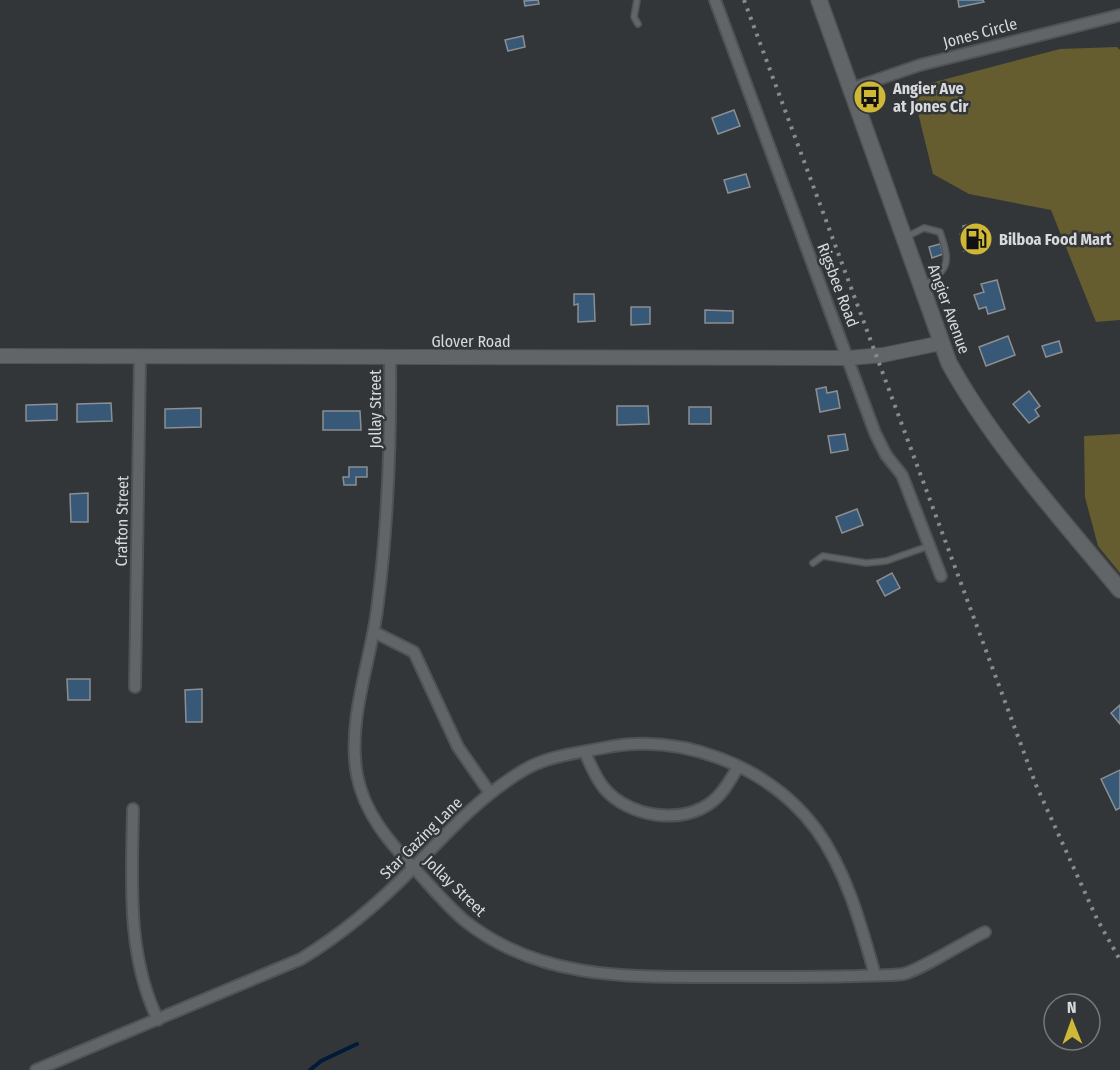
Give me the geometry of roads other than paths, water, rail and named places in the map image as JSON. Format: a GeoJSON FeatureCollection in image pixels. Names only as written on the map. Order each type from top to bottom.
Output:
{"type":"FeatureCollection","features":[{"type":"Feature","properties":{"kind":"main road","name":"Angier Avenue"},"geometry":{"type":"LineString","coordinates":[[819,0],[941,343],[963,389],[989,427],[1120,590]]}},
{"type":"Feature","properties":{"kind":"street","name":"Rigsbee Road"},"geometry":{"type":"LineString","coordinates":[[714,0],[876,433],[886,455],[902,475],[942,576]]}},
{"type":"Feature","properties":{"kind":"street","name":"Jones Circle"},"geometry":{"type":"LineString","coordinates":[[850,89],[920,65],[1120,15]]}},
{"type":"Feature","properties":{"kind":"street","name":"Glover Road"},"geometry":{"type":"LineString","coordinates":[[0,356],[849,358],[876,356],[941,343]]}},
{"type":"Feature","properties":{"kind":"street","name":"Crafton Street"},"geometry":{"type":"LineString","coordinates":[[135,687],[140,357]]}},
{"type":"Feature","properties":{"kind":"street","name":"Jollay Street"},"geometry":{"type":"LineString","coordinates":[[390,357],[391,464],[374,632],[354,729],[357,777],[381,831],[439,897],[475,927],[533,959],[568,970],[648,978],[905,973],[985,932]]}},
{"type":"Feature","properties":{"kind":"street"},"geometry":{"type":"LineString","coordinates":[[374,632],[414,652],[458,747],[490,793]]}},
{"type":"Feature","properties":{"kind":"street","name":"Star Gazing Lane"},"geometry":{"type":"LineString","coordinates":[[36,1070],[301,959],[336,938],[362,917],[414,868],[432,846],[490,793],[526,768],[585,752],[641,743],[673,745],[706,752],[738,767],[774,789],[817,830],[856,909],[875,975]]}},
{"type":"Feature","properties":{"kind":"street"},"geometry":{"type":"LineString","coordinates":[[585,752],[606,790],[630,809],[645,813],[676,814],[703,808],[722,792],[738,767]]}},
{"type":"Feature","properties":{"kind":"street"},"geometry":{"type":"LineString","coordinates":[[133,809],[134,936],[141,979],[158,1020]]}},
{"type":"Feature","properties":{"kind":"lane"},"geometry":{"type":"LineString","coordinates":[[637,0],[634,17],[638,24]]}},
{"type":"Feature","properties":{"kind":"lane"},"geometry":{"type":"LineString","coordinates":[[904,237],[924,228],[940,232],[948,254],[943,272],[921,288]]}},
{"type":"Feature","properties":{"kind":"lane"},"geometry":{"type":"LineString","coordinates":[[813,563],[823,556],[866,563],[886,561],[930,545]]}},
{"type":"Feature","properties":{"kind":"waterway"},"geometry":{"type":"LineString","coordinates":[[310,1070],[321,1061],[357,1044]]}},
{"type":"Feature","properties":{"kind":"railway"},"geometry":{"type":"LineString","coordinates":[[744,0],[1036,785],[1097,919],[1120,960]]}},
{"type":"Feature","properties":{"kind":"place","name":"Angier Ave at Jones Cir"},"geometry":{"type":"Point","coordinates":[870,97]}},
{"type":"Feature","properties":{"kind":"place","name":"Bilboa Food Mart"},"geometry":{"type":"Point","coordinates":[976,239]}}]}
